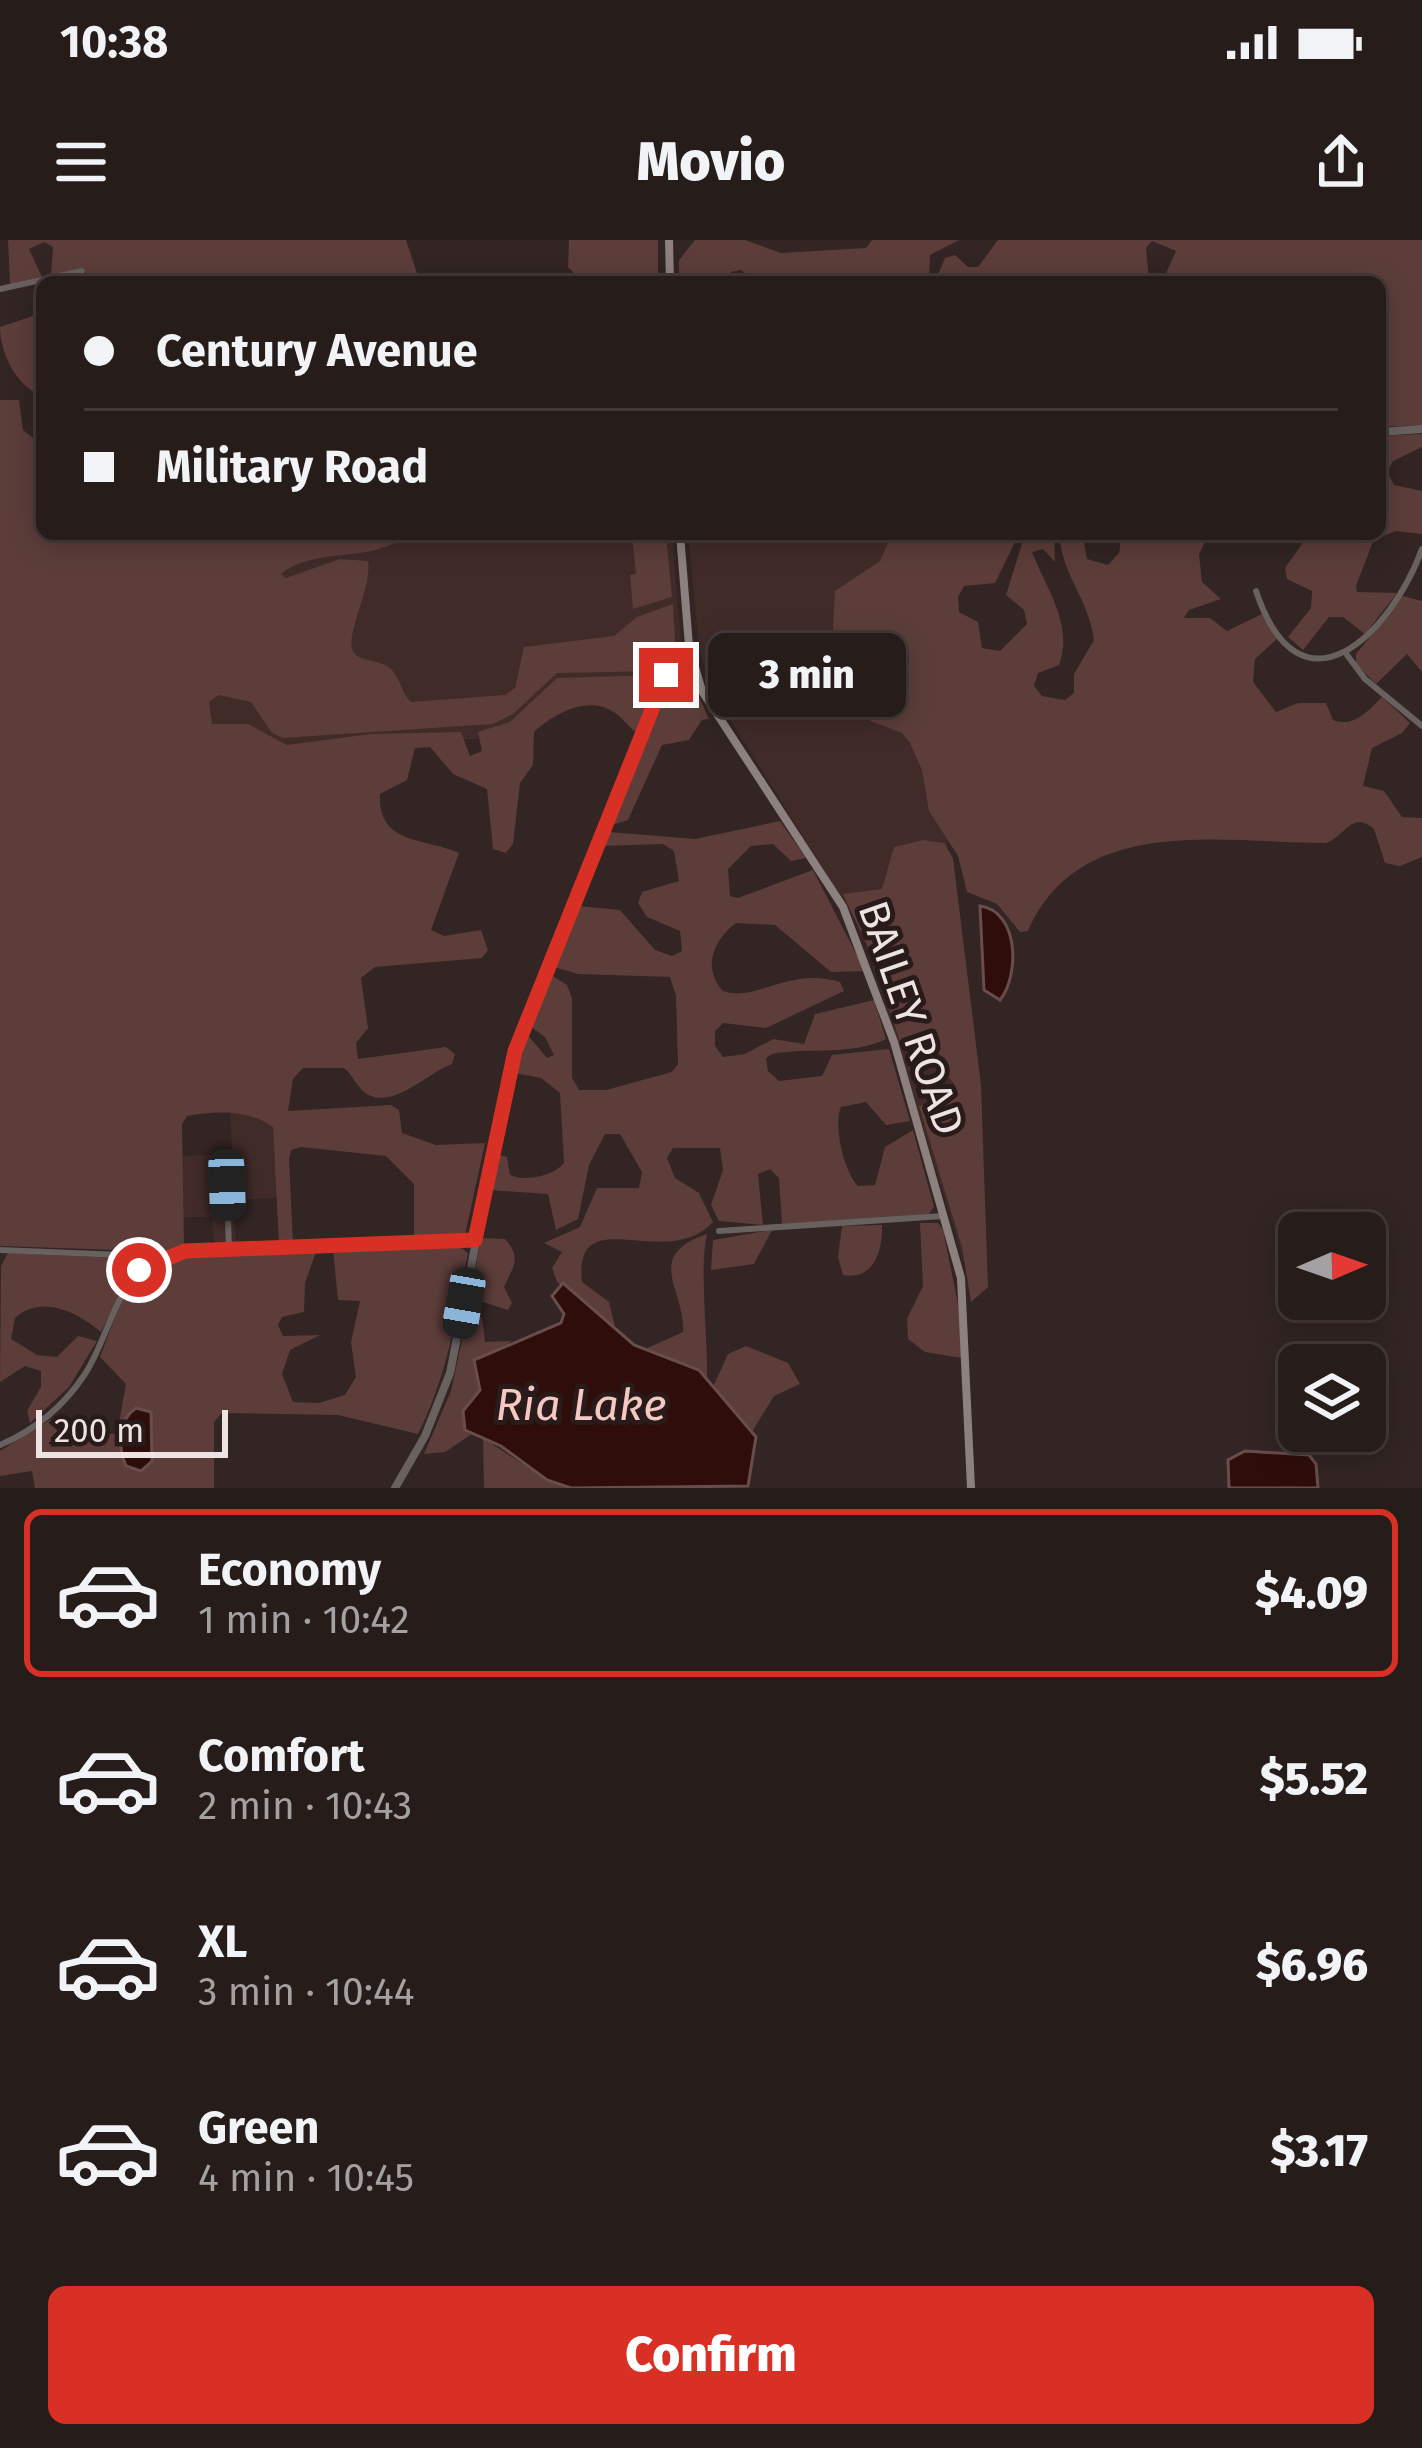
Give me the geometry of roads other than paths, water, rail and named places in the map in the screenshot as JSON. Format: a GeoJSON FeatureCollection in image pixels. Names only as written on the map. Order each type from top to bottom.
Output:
{"type":"FeatureCollection","features":[{"type":"Feature","properties":{"kind":"main road"},"geometry":{"type":"LineString","coordinates":[[669,240],[670,276]]}},
{"type":"Feature","properties":{"kind":"main road","name":"BAILEY ROAD"},"geometry":{"type":"LineString","coordinates":[[681,540],[691,657],[716,718],[852,924],[946,1215],[966,1310],[971,1488]]}},
{"type":"Feature","properties":{"kind":"street"},"geometry":{"type":"LineString","coordinates":[[59,276],[82,271]]}},
{"type":"Feature","properties":{"kind":"street"},"geometry":{"type":"LineString","coordinates":[[0,289],[36,281]]}},
{"type":"Feature","properties":{"kind":"street"},"geometry":{"type":"LineString","coordinates":[[1386,432],[1422,429]]}},
{"type":"Feature","properties":{"kind":"street"},"geometry":{"type":"LineString","coordinates":[[1256,591],[1267,615],[1296,650],[1322,658],[1347,655],[1395,601],[1422,549]]}},
{"type":"Feature","properties":{"kind":"street"},"geometry":{"type":"LineString","coordinates":[[1347,655],[1365,680],[1422,726]]}},
{"type":"Feature","properties":{"kind":"street"},"geometry":{"type":"LineString","coordinates":[[394,1488],[425,1436],[447,1382],[497,1118],[518,1042],[666,675],[674,664],[691,657]]}},
{"type":"Feature","properties":{"kind":"street"},"geometry":{"type":"LineString","coordinates":[[227,1185],[230,1250]]}},
{"type":"Feature","properties":{"kind":"street"},"geometry":{"type":"LineString","coordinates":[[719,1231],[946,1215]]}},
{"type":"Feature","properties":{"kind":"street"},"geometry":{"type":"LineString","coordinates":[[0,1445],[44,1420],[76,1386],[126,1286],[144,1266],[176,1252],[475,1240]]}},
{"type":"Feature","properties":{"kind":"street"},"geometry":{"type":"LineString","coordinates":[[0,1250],[119,1254],[144,1266]]}},
{"type":"Feature","properties":{"kind":"water"},"geometry":{"type":"Polygon","coordinates":[[[980,906],[993,910],[1009,931],[1013,961],[1000,1000],[984,990],[980,906]]]}},
{"type":"Feature","properties":{"kind":"water","name":"Ria Lake"},"geometry":{"type":"Polygon","coordinates":[[[563,1283],[634,1345],[699,1370],[756,1437],[748,1486],[571,1488],[547,1480],[501,1446],[465,1430],[463,1411],[480,1390],[474,1360],[561,1323],[564,1314],[552,1296],[563,1283]]]}},
{"type":"Feature","properties":{"kind":"water"},"geometry":{"type":"Polygon","coordinates":[[[136,1408],[151,1412],[152,1461],[141,1471],[126,1466],[121,1443],[125,1420],[136,1408]]]}},
{"type":"Feature","properties":{"kind":"water"},"geometry":{"type":"Polygon","coordinates":[[[1245,1451],[1309,1455],[1316,1464],[1318,1488],[1229,1488],[1228,1460],[1245,1451]]]}}]}
